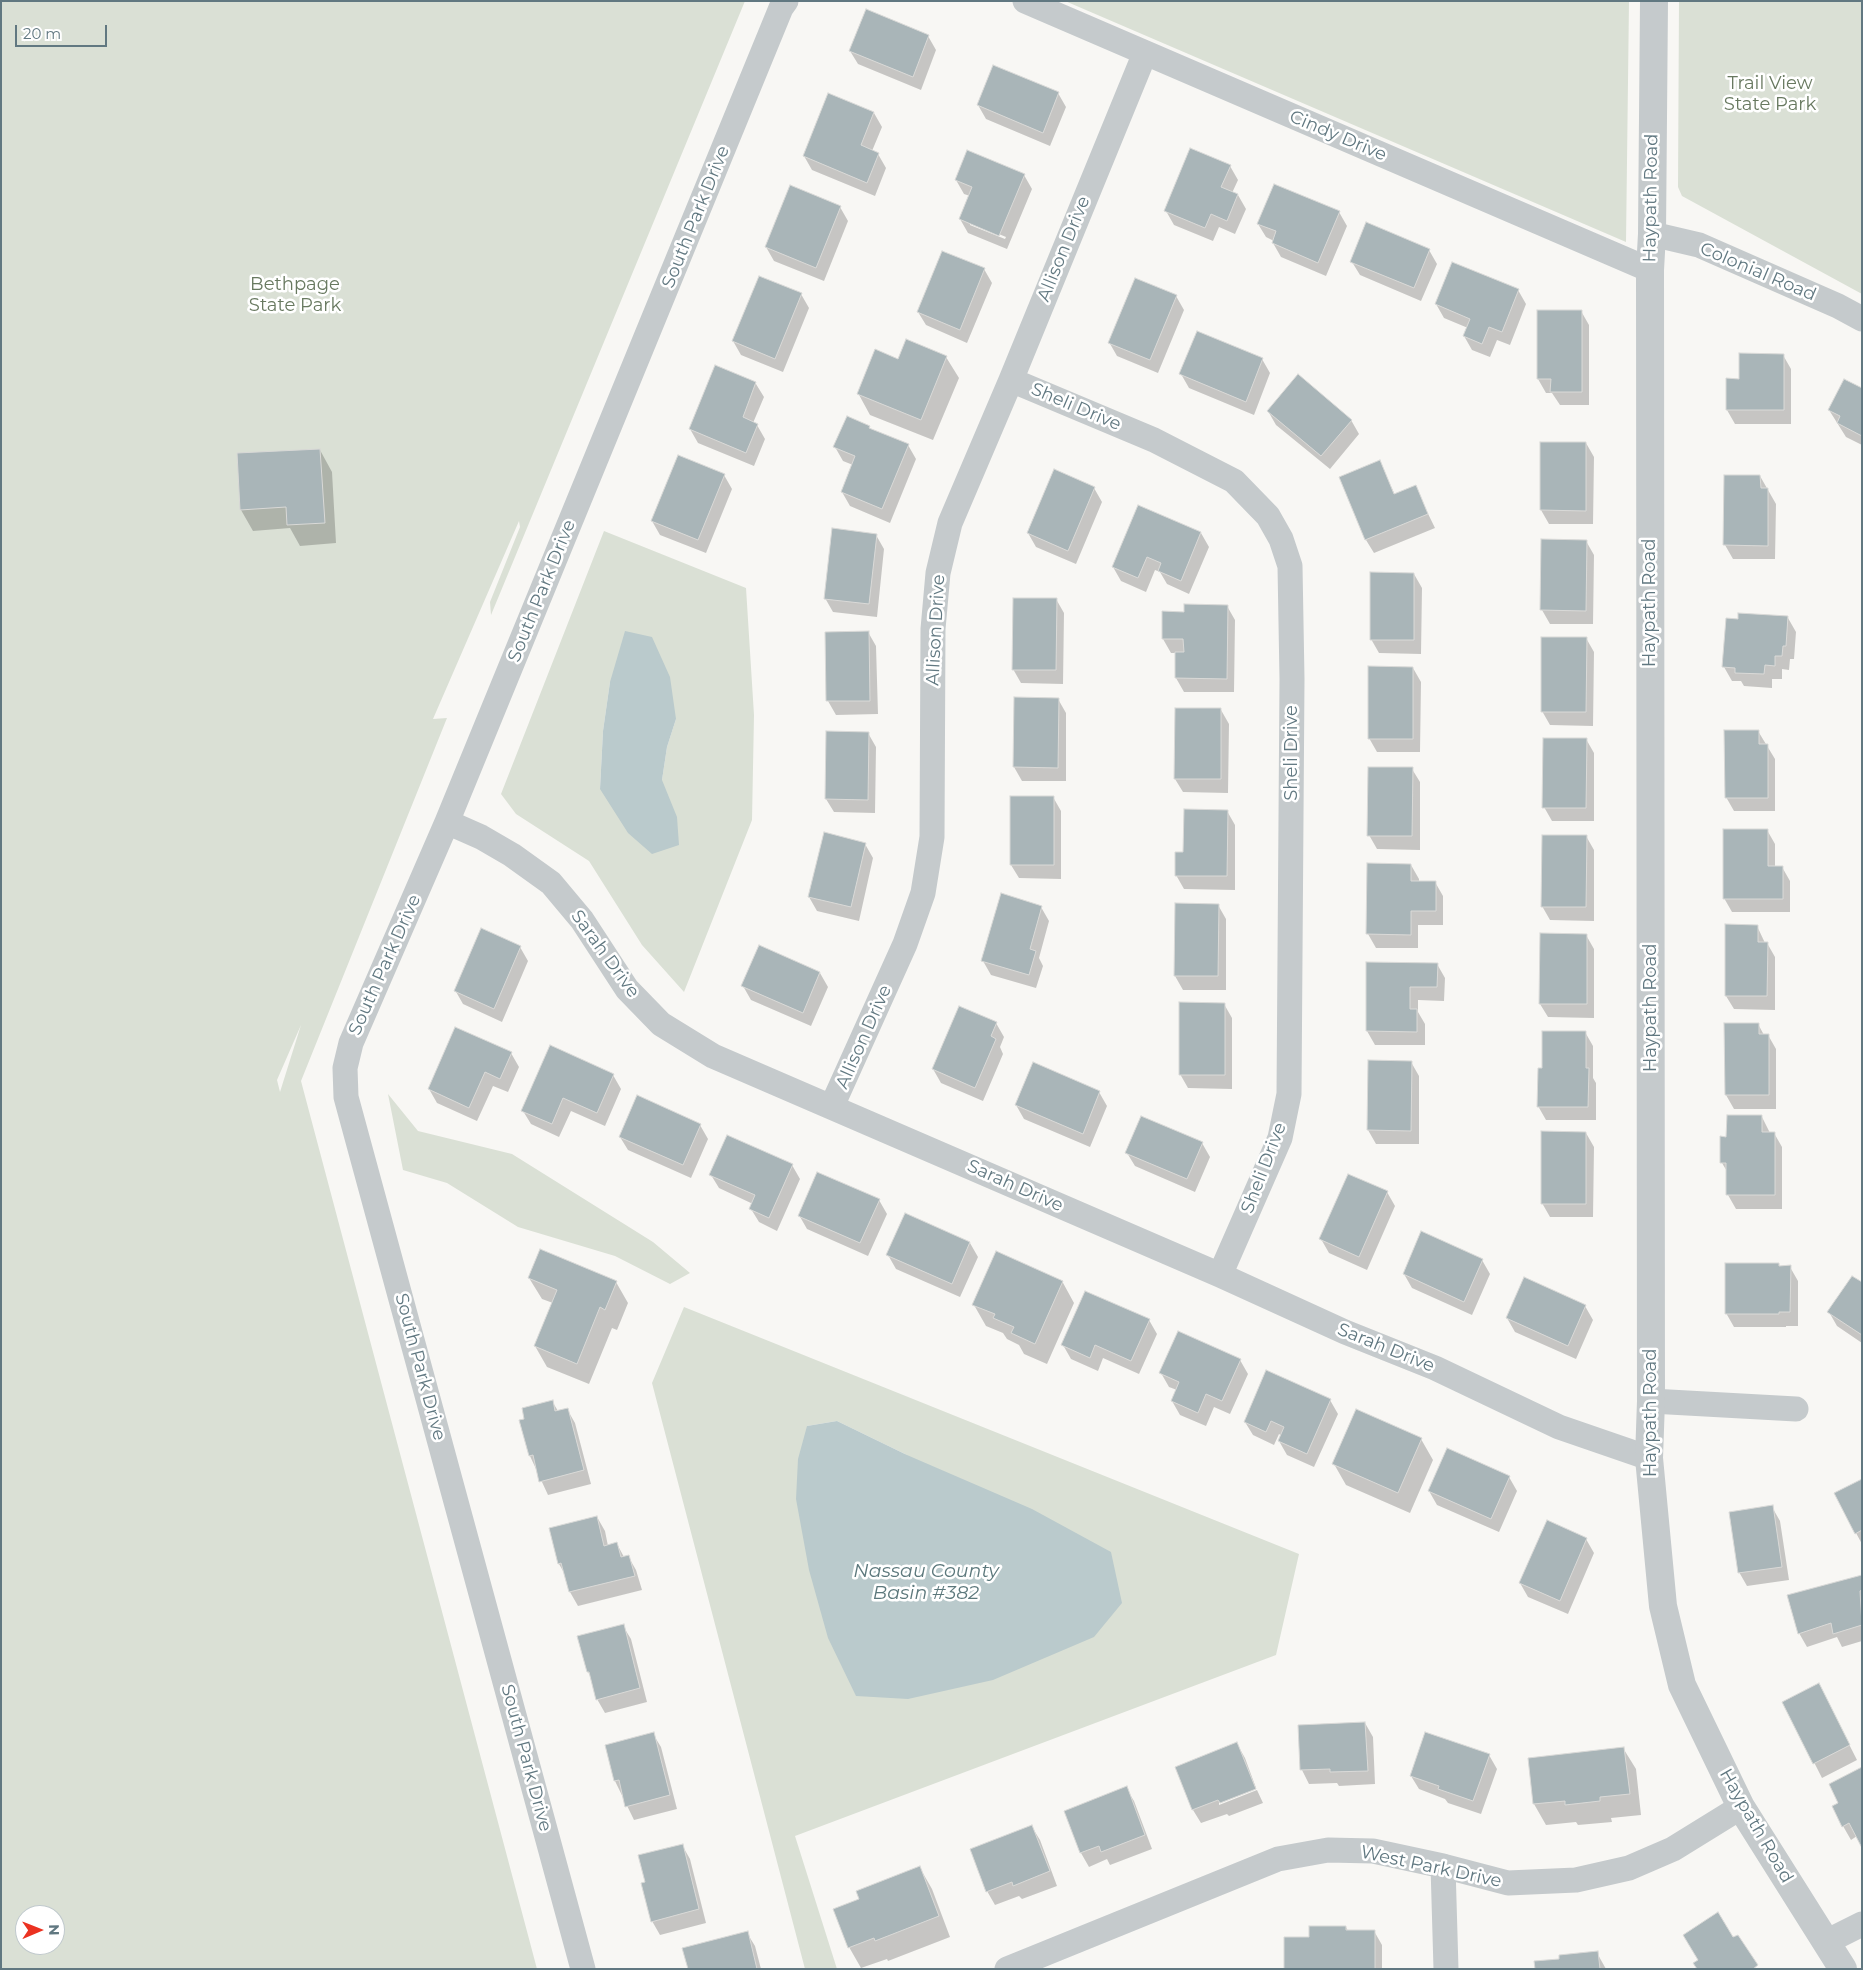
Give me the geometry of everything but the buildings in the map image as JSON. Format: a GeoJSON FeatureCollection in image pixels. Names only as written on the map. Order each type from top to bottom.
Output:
{"type":"FeatureCollection","features":[{"type":"Feature","properties":{"kind":"street","name":"South Park Drive"},"geometry":{"type":"LineString","coordinates":[[583,1969],[346,1097],[346,1068],[351,1043],[447,822],[777,17],[786,1]]}},
{"type":"Feature","properties":{"kind":"street","name":"Cindy Drive"},"geometry":{"type":"LineString","coordinates":[[1025,1],[1650,270]]}},
{"type":"Feature","properties":{"kind":"street","name":"Haypath Road"},"geometry":{"type":"LineString","coordinates":[[1654,1],[1650,270],[1651,1401],[1649,1458],[1663,1606],[1682,1685],[1741,1807],[1843,1969]]}},
{"type":"Feature","properties":{"kind":"street","name":"Allison Drive"},"geometry":{"type":"LineString","coordinates":[[832,1106],[905,944],[923,893],[932,837],[933,630],[938,573],[950,523],[1011,380],[1145,53]]}},
{"type":"Feature","properties":{"kind":"street","name":"Colonial Road"},"geometry":{"type":"LineString","coordinates":[[1652,234],[1699,246],[1838,306],[1862,319]]}},
{"type":"Feature","properties":{"kind":"street","name":"Sheli Drive"},"geometry":{"type":"LineString","coordinates":[[1011,380],[1154,440],[1234,482],[1268,516],[1281,539],[1290,566],[1292,679],[1289,1094],[1280,1138],[1220,1276]]}},
{"type":"Feature","properties":{"kind":"street","name":"Sarah Drive"},"geometry":{"type":"LineString","coordinates":[[447,822],[480,837],[512,855],[551,884],[582,920],[627,990],[661,1024],[713,1056],[832,1106],[1345,1332],[1435,1368],[1559,1427],[1649,1458]]}},
{"type":"Feature","properties":{"kind":"street"},"geometry":{"type":"LineString","coordinates":[[1651,1401],[1796,1409]]}},
{"type":"Feature","properties":{"kind":"street","name":"West Park Drive"},"geometry":{"type":"LineString","coordinates":[[1007,1969],[1278,1859],[1328,1850],[1373,1851],[1443,1866],[1508,1883],[1576,1880],[1629,1868],[1674,1849],[1741,1807]]}},
{"type":"Feature","properties":{"kind":"street"},"geometry":{"type":"LineString","coordinates":[[1443,1866],[1446,1969]]}},
{"type":"Feature","properties":{"kind":"street"},"geometry":{"type":"LineString","coordinates":[[1826,1942],[1862,1924]]}},
{"type":"Feature","properties":{"kind":"green space","name":"Bethpage State Park"},"geometry":{"type":"Polygon","coordinates":[[[1,1],[745,1],[491,615],[490,602],[520,527],[519,521],[433,719],[447,718],[301,1081],[537,1969],[1,1969],[1,1]],[[301,1025],[277,1080],[280,1092],[301,1025]]]}},
{"type":"Feature","properties":{"kind":"green space"},"geometry":{"type":"Polygon","coordinates":[[[1065,1],[1629,1],[1626,242],[1065,1]]]}},
{"type":"Feature","properties":{"kind":"green space","name":"Trail View State Park"},"geometry":{"type":"Polygon","coordinates":[[[1679,1],[1862,1],[1862,294],[1682,196],[1678,187],[1679,1]]]}},
{"type":"Feature","properties":{"kind":"green space"},"geometry":{"type":"Polygon","coordinates":[[[604,531],[746,588],[754,715],[752,820],[684,992],[642,945],[589,861],[516,814],[501,794],[604,531]],[[610,682],[603,731],[600,789],[662,780],[667,747],[676,719],[610,682]]]}},
{"type":"Feature","properties":{"kind":"green space"},"geometry":{"type":"Polygon","coordinates":[[[388,1094],[418,1131],[512,1154],[653,1242],[690,1273],[670,1284],[615,1256],[518,1227],[447,1183],[403,1170],[388,1094]]]}},
{"type":"Feature","properties":{"kind":"green space"},"geometry":{"type":"Polygon","coordinates":[[[684,1307],[1299,1554],[1276,1655],[795,1836],[837,1969],[805,1969],[652,1383],[684,1307]],[[837,1421],[807,1426],[907,1455],[837,1421]]]}},
{"type":"Feature","properties":{"kind":"water"},"geometry":{"type":"Polygon","coordinates":[[[625,631],[652,637],[670,677],[676,719],[667,747],[662,780],[677,817],[679,845],[652,854],[628,833],[600,789],[603,731],[610,682],[625,631]]]}},
{"type":"Feature","properties":{"kind":"water","name":"Nassau County Basin #382"},"geometry":{"type":"Polygon","coordinates":[[[837,1421],[907,1455],[1032,1509],[1111,1552],[1122,1603],[1094,1637],[993,1680],[908,1699],[856,1696],[828,1638],[809,1570],[796,1499],[798,1459],[807,1426],[837,1421]]]}}]}
